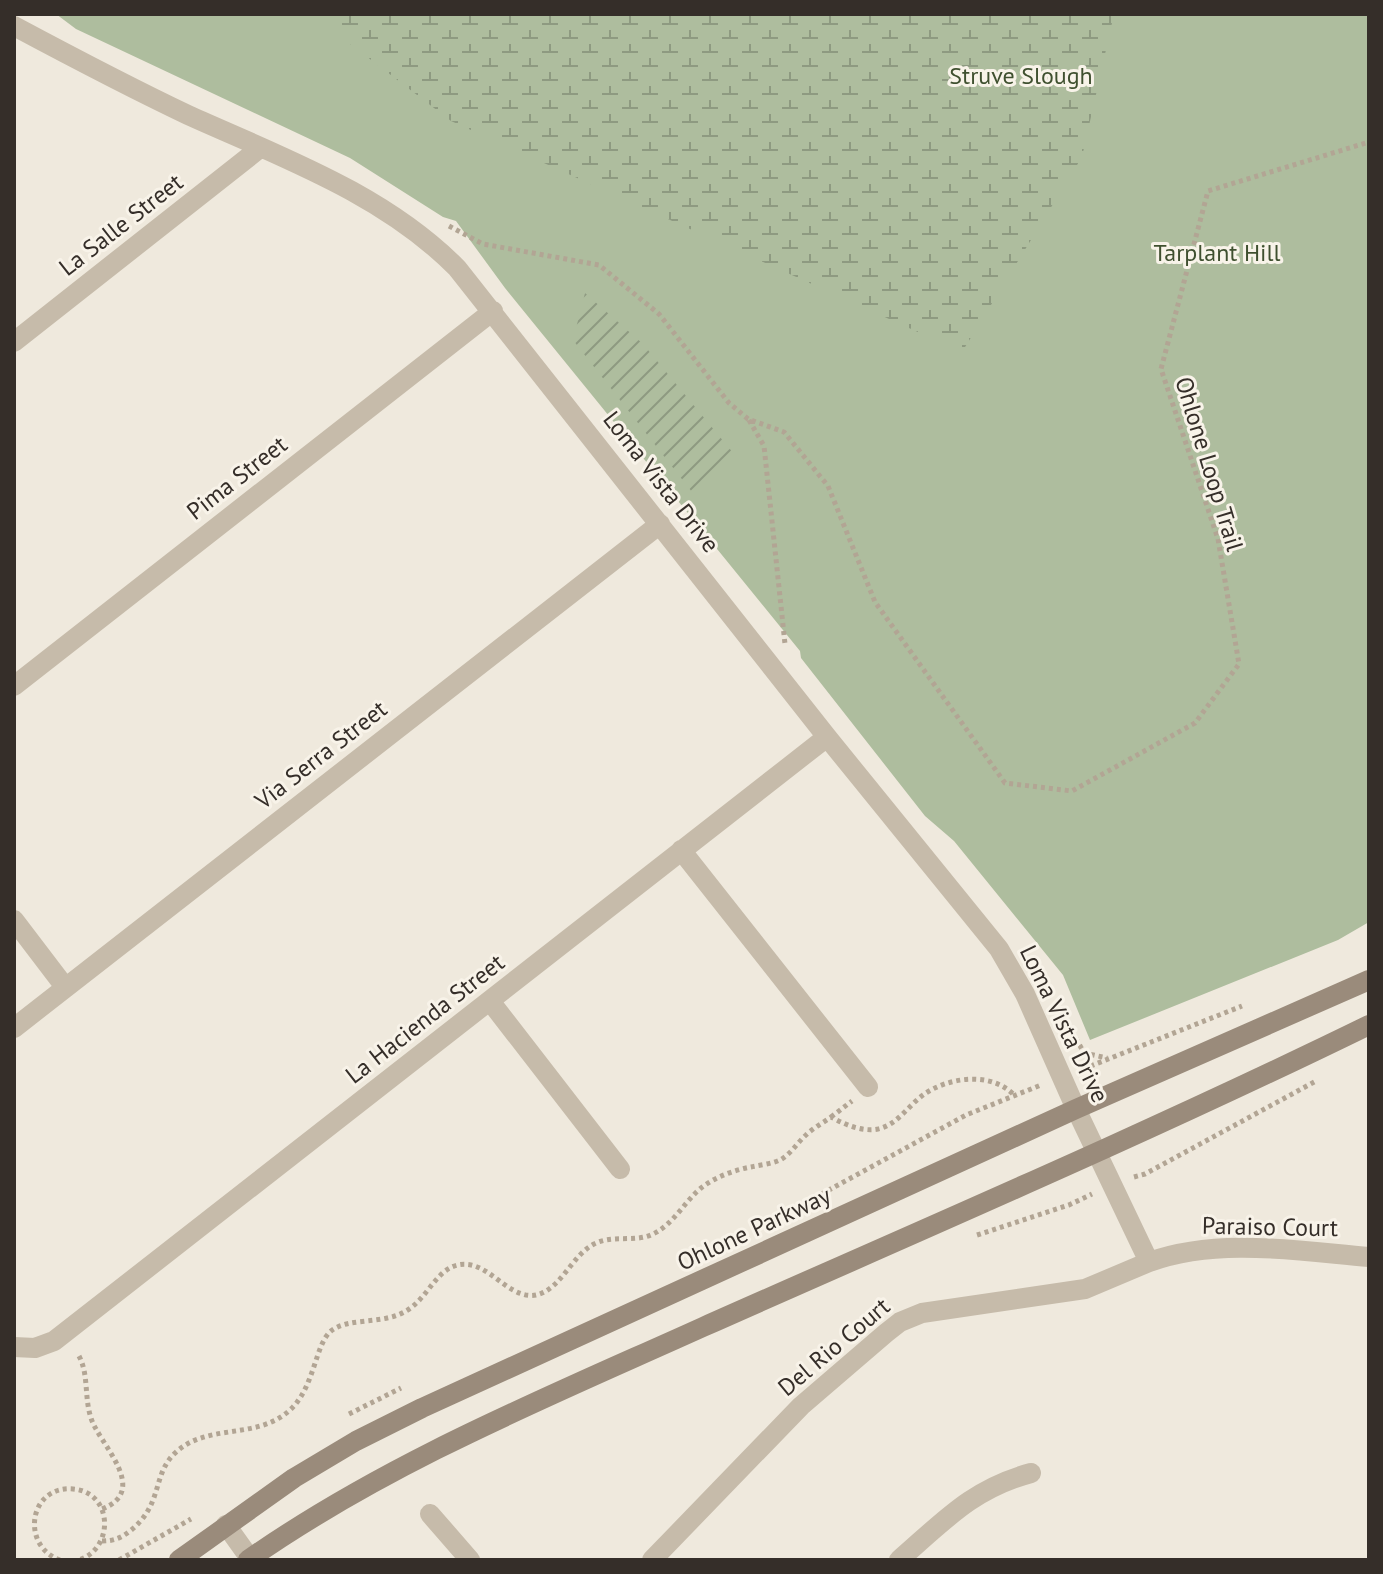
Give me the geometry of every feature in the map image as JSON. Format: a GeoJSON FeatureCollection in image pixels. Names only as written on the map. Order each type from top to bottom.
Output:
{"type":"FeatureCollection","features":[{"type":"Feature","properties":{"kind":"street","name":"Loma Vista Drive"},"geometry":{"type":"LineString","coordinates":[[14,26],[124,86],[346,189],[416,231],[457,268],[827,737],[999,949],[1025,994],[1097,1152]]}},
{"type":"Feature","properties":{"kind":"street","name":"La Salle Street"},"geometry":{"type":"LineString","coordinates":[[14,342],[260,148]]}},
{"type":"Feature","properties":{"kind":"street","name":"Pima Street"},"geometry":{"type":"LineString","coordinates":[[14,686],[493,311]]}},
{"type":"Feature","properties":{"kind":"street","name":"Via Serra Street"},"geometry":{"type":"LineString","coordinates":[[14,1028],[660,524]]}},
{"type":"Feature","properties":{"kind":"street","name":"La Hacienda Street"},"geometry":{"type":"LineString","coordinates":[[14,1347],[35,1348],[54,1341],[827,737]]}},
{"type":"Feature","properties":{"kind":"street"},"geometry":{"type":"LineString","coordinates":[[681,850],[868,1087]]}},
{"type":"Feature","properties":{"kind":"street"},"geometry":{"type":"LineString","coordinates":[[14,920],[65,987]]}},
{"type":"Feature","properties":{"kind":"street","name":"Ohlone Parkway"},"geometry":{"type":"LineString","coordinates":[[179,1560],[294,1478],[396,1421],[1076,1109],[1369,980]]}},
{"type":"Feature","properties":{"kind":"street"},"geometry":{"type":"LineString","coordinates":[[490,1001],[620,1169]]}},
{"type":"Feature","properties":{"kind":"street"},"geometry":{"type":"LineString","coordinates":[[226,1525],[250,1560],[318,1513],[399,1467],[1242,1087],[1369,1025]]}},
{"type":"Feature","properties":{"kind":"street"},"geometry":{"type":"LineString","coordinates":[[1097,1152],[1149,1262]]}},
{"type":"Feature","properties":{"kind":"street","name":"Paraiso Court"},"geometry":{"type":"LineString","coordinates":[[1149,1262],[1183,1251],[1233,1248],[1369,1257]]}},
{"type":"Feature","properties":{"kind":"street","name":"Del Rio Court"},"geometry":{"type":"LineString","coordinates":[[652,1560],[801,1406],[900,1322],[934,1311],[1085,1289],[1149,1262]]}},
{"type":"Feature","properties":{"kind":"street"},"geometry":{"type":"LineString","coordinates":[[899,1560],[964,1503],[985,1489],[1031,1473]]}},
{"type":"Feature","properties":{"kind":"street"},"geometry":{"type":"LineString","coordinates":[[430,1514],[470,1560]]}},
{"type":"Feature","properties":{"kind":"path","name":"Ohlone Loop Trail"},"geometry":{"type":"LineString","coordinates":[[794,655],[784,643],[764,446],[748,419],[784,432],[828,486],[875,602],[1005,783],[1072,791],[1195,723],[1239,664],[1218,539],[1161,369],[1208,191],[1369,142]]}},
{"type":"Feature","properties":{"kind":"path"},"geometry":{"type":"LineString","coordinates":[[102,1541],[123,1536],[143,1520],[155,1499],[165,1466],[177,1451],[197,1438],[255,1429],[284,1415],[308,1387],[322,1343],[333,1329],[349,1324],[379,1322],[400,1315],[417,1304],[449,1268],[464,1265],[481,1268],[517,1292],[527,1296],[542,1293],[587,1248],[603,1240],[652,1235],[669,1224],[701,1188],[733,1171],[782,1159],[808,1133],[831,1117],[857,1128],[877,1129],[893,1122],[933,1089],[954,1081],[998,1083],[1014,1095],[1250,1003]]}},
{"type":"Feature","properties":{"kind":"path"},"geometry":{"type":"LineString","coordinates":[[1062,1013],[1084,1053],[1110,1059]]}},
{"type":"Feature","properties":{"kind":"path"},"geometry":{"type":"LineString","coordinates":[[967,1239],[1069,1205],[1113,1183],[1145,1174],[1320,1079]]}},
{"type":"Feature","properties":{"kind":"path"},"geometry":{"type":"LineString","coordinates":[[79,1356],[95,1429],[118,1462],[121,1472],[120,1493],[111,1505],[102,1509]]}},
{"type":"Feature","properties":{"kind":"path"},"geometry":{"type":"LineString","coordinates":[[60,1560],[52,1559],[36,1539],[34,1515],[49,1495],[72,1489],[95,1499],[102,1509],[106,1530],[96,1551],[79,1560]]}},
{"type":"Feature","properties":{"kind":"green space","name":"Tarplant Hill"},"geometry":{"type":"Polygon","coordinates":[[[56,14],[1369,14],[1369,922],[1338,940],[1090,1040],[1063,975],[954,841],[925,816],[801,658],[800,651],[505,288],[456,221],[443,217],[350,158],[76,29],[56,14]]]}},
{"type":"Feature","properties":{"kind":"green space","name":"Struve Slough"},"geometry":{"type":"Polygon","coordinates":[[[311,14],[1114,14],[1082,157],[962,352],[451,121],[311,14]]]}},
{"type":"Feature","properties":{"kind":"green space"},"geometry":{"type":"Polygon","coordinates":[[[585,293],[643,344],[734,454],[692,492],[573,340],[585,293]]]}}]}
